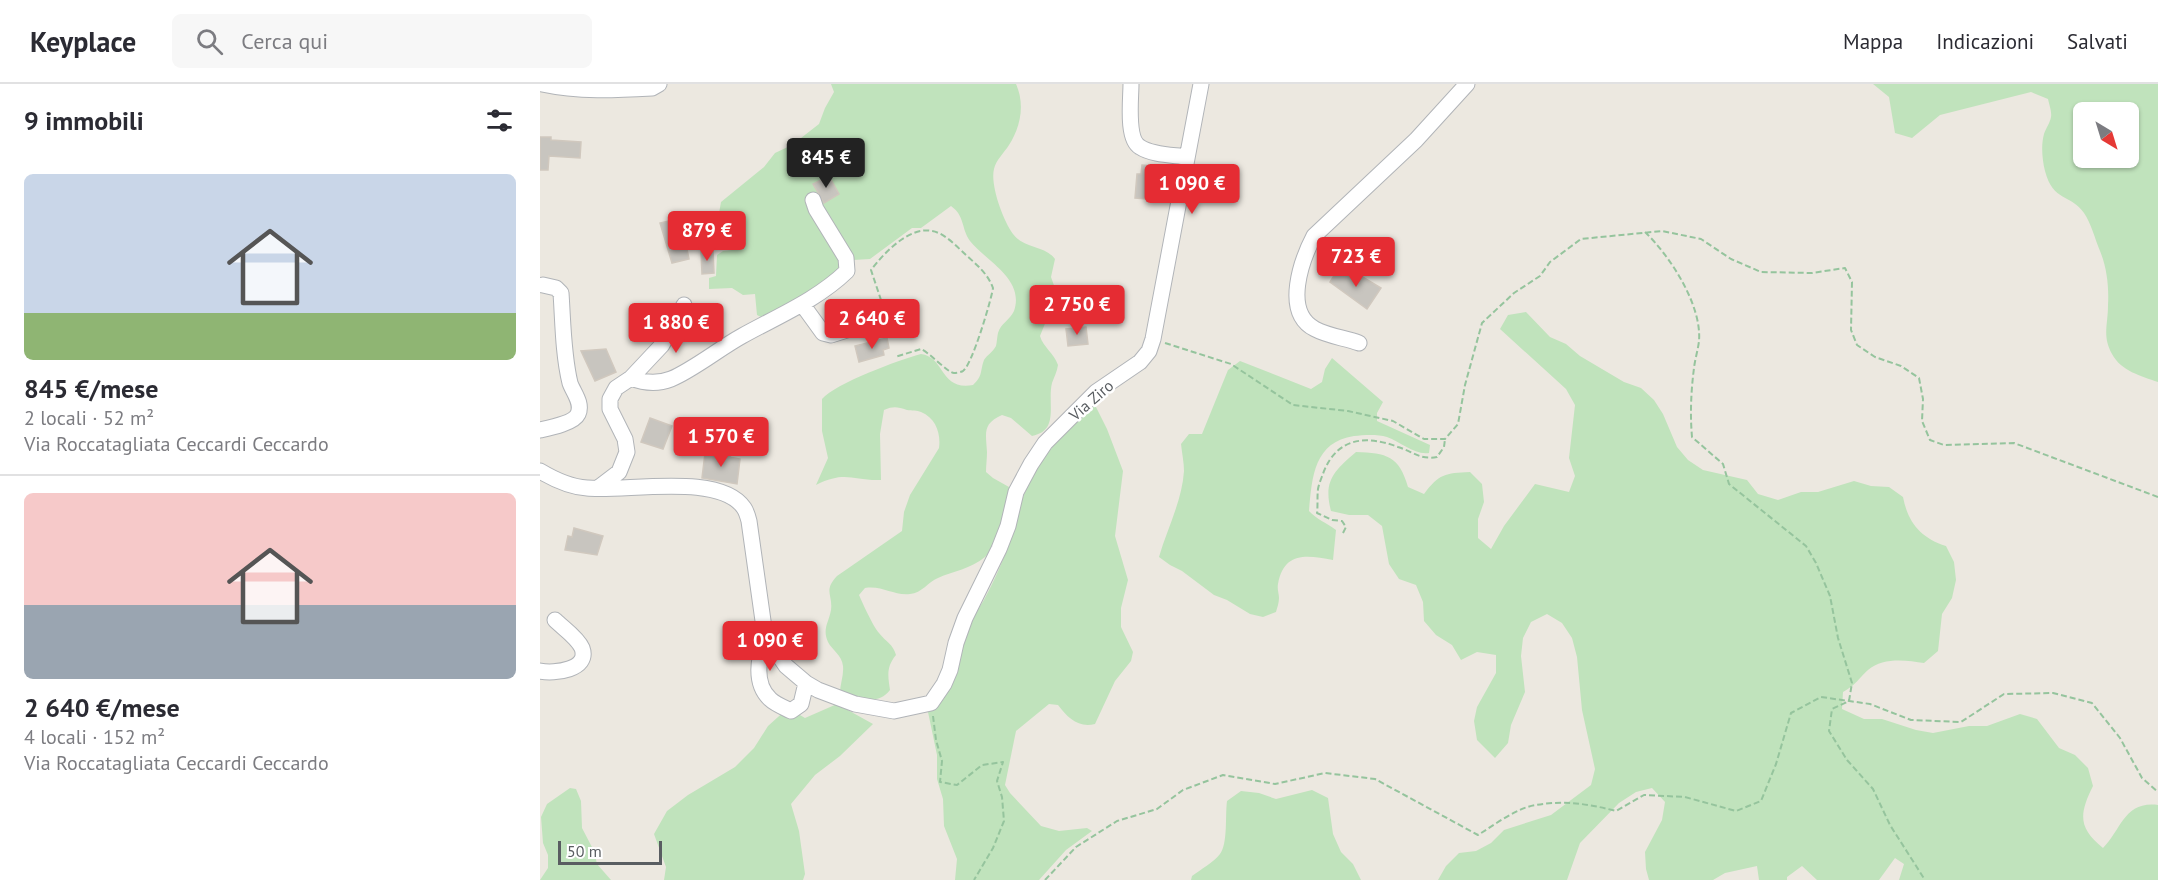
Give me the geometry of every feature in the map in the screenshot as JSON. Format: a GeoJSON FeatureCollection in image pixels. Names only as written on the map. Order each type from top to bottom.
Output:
{"type":"FeatureCollection","features":[{"type":"Feature","properties":{"kind":"street"},"geometry":{"type":"LineString","coordinates":[[542,84],[600,91],[652,88],[659,84]]}},
{"type":"Feature","properties":{"kind":"street"},"geometry":{"type":"LineString","coordinates":[[1131,84],[1133,141],[1137,146],[1146,150],[1186,157]]}},
{"type":"Feature","properties":{"kind":"street","name":"Via Ziro"},"geometry":{"type":"LineString","coordinates":[[931,703],[950,670],[965,618],[999,549],[1017,492],[1031,464],[1046,443],[1096,392],[1140,362],[1149,351],[1201,84]]}},
{"type":"Feature","properties":{"kind":"street"},"geometry":{"type":"LineString","coordinates":[[1359,343],[1313,328],[1304,320],[1298,308],[1296,288],[1307,250],[1314,236],[1416,140],[1467,84]]}},
{"type":"Feature","properties":{"kind":"street"},"geometry":{"type":"LineString","coordinates":[[631,378],[654,383],[671,379],[802,304],[847,272],[846,258],[816,209],[813,200]]}},
{"type":"Feature","properties":{"kind":"street"},"geometry":{"type":"LineString","coordinates":[[540,430],[575,418],[580,406],[571,384],[568,368],[561,293],[556,288],[543,285]]}},
{"type":"Feature","properties":{"kind":"street"},"geometry":{"type":"LineString","coordinates":[[802,304],[823,333],[831,335],[866,324],[888,323]]}},
{"type":"Feature","properties":{"kind":"street"},"geometry":{"type":"LineString","coordinates":[[598,488],[619,472],[627,452],[610,409],[610,399],[616,388],[631,378],[662,345],[684,305]]}},
{"type":"Feature","properties":{"kind":"street"},"geometry":{"type":"LineString","coordinates":[[540,471],[564,484],[598,488],[689,486],[721,492],[734,498],[744,507],[749,521],[765,635],[758,663],[761,686],[770,700],[791,711],[801,704],[806,683]]}},
{"type":"Feature","properties":{"kind":"street"},"geometry":{"type":"LineString","coordinates":[[619,472],[629,487]]}},
{"type":"Feature","properties":{"kind":"street"},"geometry":{"type":"LineString","coordinates":[[540,672],[559,672],[571,669],[580,661],[582,655],[582,649],[575,638],[555,620]]}},
{"type":"Feature","properties":{"kind":"street"},"geometry":{"type":"LineString","coordinates":[[765,635],[786,666],[818,690],[855,704],[880,710],[894,711],[931,703]]}},
{"type":"Feature","properties":{"kind":"path"},"geometry":{"type":"LineString","coordinates":[[888,323],[871,270],[880,258],[912,234],[924,230],[933,231],[949,239],[981,269],[993,288],[976,344],[963,372],[955,374],[950,372],[929,352],[921,349],[895,357]]}},
{"type":"Feature","properties":{"kind":"path"},"geometry":{"type":"LineString","coordinates":[[1343,533],[1346,527],[1342,521],[1332,520],[1317,513],[1318,488],[1328,462],[1345,444],[1365,440],[1378,441],[1397,446],[1425,459],[1437,457],[1444,447],[1445,439],[1458,424],[1482,323],[1514,293],[1540,276],[1550,262],[1581,239],[1662,231],[1701,239],[1731,259],[1761,272],[1812,273],[1845,268],[1852,282],[1851,330],[1857,345],[1875,357],[1901,366],[1919,378],[1923,399],[1922,421],[1930,440],[1944,445],[2014,442],[2158,497]]}},
{"type":"Feature","properties":{"kind":"path"},"geometry":{"type":"LineString","coordinates":[[1645,232],[1669,260],[1694,305],[1699,339],[1691,403],[1692,437],[1723,464],[1729,484],[1806,546],[1816,562],[1830,596],[1838,638],[1852,683],[1849,701]]}},
{"type":"Feature","properties":{"kind":"path"},"geometry":{"type":"LineString","coordinates":[[1153,339],[1231,364],[1293,405],[1359,414],[1393,422],[1424,439],[1445,439]]}},
{"type":"Feature","properties":{"kind":"path"},"geometry":{"type":"LineString","coordinates":[[1045,880],[1076,847],[1118,821],[1157,809],[1183,790],[1222,775],[1275,784],[1325,773],[1375,779],[1478,835],[1509,816],[1535,805],[1583,803],[1616,811],[1644,795],[1685,797],[1736,811],[1761,801],[1776,764],[1791,712],[1821,697],[1870,704],[1911,720],[1961,722],[2004,694],[2053,693],[2092,702],[2120,738],[2142,778],[2158,792]]}},
{"type":"Feature","properties":{"kind":"path"},"geometry":{"type":"LineString","coordinates":[[1849,701],[1832,709],[1829,731],[1847,760],[1874,789],[1890,825],[1925,880]]}},
{"type":"Feature","properties":{"kind":"path"},"geometry":{"type":"LineString","coordinates":[[931,703],[936,740],[942,761],[940,782],[957,785],[982,765],[1003,762],[997,781],[1002,797],[1004,821],[993,848],[974,880]]}},
{"type":"Feature","properties":{"kind":"green space"},"geometry":{"type":"Polygon","coordinates":[[[831,84],[1016,84],[1021,107],[1019,123],[1013,138],[995,166],[993,176],[996,193],[1013,234],[1023,242],[1046,251],[1055,259],[1051,277],[1057,294],[1040,336],[1058,365],[1052,383],[1049,422],[1041,433],[1032,436],[1011,418],[1002,415],[988,426],[986,472],[1009,487],[1004,514],[994,544],[985,557],[968,567],[934,580],[914,593],[904,594],[871,587],[865,588],[859,595],[877,630],[896,655],[889,668],[890,690],[885,695],[873,699],[840,693],[843,666],[839,656],[828,642],[826,633],[831,610],[830,585],[837,576],[902,531],[904,512],[910,495],[939,448],[939,437],[934,422],[921,412],[895,407],[884,410],[880,434],[881,480],[842,477],[816,485],[828,458],[822,431],[822,399],[854,379],[921,354],[935,361],[948,379],[954,383],[962,386],[973,385],[980,376],[984,360],[996,346],[999,330],[1014,311],[1016,300],[1009,280],[970,241],[959,214],[951,206],[921,228],[912,228],[870,259],[853,260],[820,288],[763,318],[757,315],[755,294],[743,295],[732,288],[709,289],[709,278],[716,276],[717,255],[723,251],[732,250],[722,236],[718,219],[721,202],[764,167],[775,153],[792,145],[819,124],[834,92],[831,84]]]}},
{"type":"Feature","properties":{"kind":"green space"},"geometry":{"type":"Polygon","coordinates":[[[1873,84],[2158,84],[2158,382],[2126,369],[2116,360],[2109,348],[2106,336],[2108,284],[2102,257],[2091,226],[2079,207],[2057,193],[2048,181],[2045,171],[2042,143],[2051,115],[2048,99],[2031,92],[1940,115],[1912,138],[1895,133],[1889,97],[1873,84]]]}},
{"type":"Feature","properties":{"kind":"green space"},"geometry":{"type":"Polygon","coordinates":[[[1526,312],[1550,337],[1566,344],[1580,356],[1624,382],[1641,388],[1654,400],[1663,414],[1677,447],[1688,460],[1703,470],[1747,480],[1758,494],[1778,500],[1801,492],[1818,492],[1854,481],[1871,486],[1889,487],[1903,497],[1912,522],[1929,539],[1946,546],[1954,562],[1956,580],[1952,598],[1942,614],[1938,651],[1924,663],[1895,660],[1874,666],[1843,692],[1842,709],[1864,719],[1882,719],[1933,733],[1969,726],[1987,726],[2020,714],[2037,719],[2059,748],[2075,755],[2088,768],[2093,786],[2085,805],[2083,820],[2089,834],[2103,848],[2131,812],[2138,807],[2158,805],[2158,880],[1899,880],[1904,864],[1895,858],[1879,880],[1817,880],[1802,866],[1787,877],[1787,880],[1759,880],[1757,866],[1725,873],[1713,880],[1649,880],[1645,852],[1662,820],[1665,802],[1652,788],[1636,792],[1619,803],[1580,843],[1567,880],[1438,880],[1446,866],[1459,853],[1476,851],[1491,843],[1504,830],[1551,815],[1591,785],[1595,769],[1582,710],[1577,657],[1572,638],[1562,623],[1547,614],[1531,622],[1523,638],[1521,656],[1525,692],[1511,725],[1508,743],[1495,758],[1477,740],[1474,721],[1477,707],[1496,673],[1496,655],[1477,652],[1461,660],[1452,645],[1436,635],[1424,621],[1423,602],[1416,585],[1399,579],[1389,564],[1382,526],[1368,515],[1349,515],[1331,511],[1328,492],[1336,471],[1356,452],[1384,455],[1390,458],[1400,469],[1408,487],[1424,494],[1434,482],[1443,476],[1470,472],[1482,484],[1484,502],[1478,519],[1478,538],[1491,549],[1504,526],[1535,484],[1569,492],[1575,476],[1569,458],[1575,405],[1566,389],[1500,329],[1508,315],[1526,312]]]}},
{"type":"Feature","properties":{"kind":"green space"},"geometry":{"type":"Polygon","coordinates":[[[1332,358],[1383,402],[1377,413],[1377,421],[1430,445],[1429,453],[1418,452],[1387,437],[1375,435],[1354,436],[1331,445],[1323,453],[1314,474],[1309,511],[1336,530],[1333,560],[1306,557],[1291,561],[1281,573],[1276,612],[1263,617],[1250,614],[1214,595],[1159,557],[1183,482],[1181,444],[1189,434],[1202,434],[1228,370],[1240,361],[1311,389],[1322,382],[1325,369],[1332,358]]]}},
{"type":"Feature","properties":{"kind":"green space"},"geometry":{"type":"Polygon","coordinates":[[[1095,405],[1123,471],[1115,536],[1128,580],[1121,608],[1121,627],[1133,652],[1131,661],[1115,681],[1095,724],[1078,723],[1058,705],[1049,704],[1016,731],[1005,785],[1041,826],[1059,831],[1087,828],[1092,831],[1066,850],[1039,880],[955,880],[957,859],[944,826],[943,799],[937,779],[937,755],[928,712],[939,704],[952,683],[965,636],[1005,555],[1024,495],[1039,465],[1070,427],[1095,405]]]}},
{"type":"Feature","properties":{"kind":"green space"},"geometry":{"type":"Polygon","coordinates":[[[837,704],[873,724],[840,756],[815,775],[791,804],[799,831],[805,874],[803,880],[664,880],[666,867],[654,834],[667,811],[688,795],[735,767],[754,748],[768,726],[788,708],[805,718],[837,704]]]}},
{"type":"Feature","properties":{"kind":"green space"},"geometry":{"type":"Polygon","coordinates":[[[570,788],[576,789],[581,801],[582,828],[594,851],[597,864],[611,880],[540,880],[548,868],[541,817],[547,804],[570,788]]]}},
{"type":"Feature","properties":{"kind":"green space"},"geometry":{"type":"Polygon","coordinates":[[[1312,790],[1328,798],[1333,834],[1341,852],[1353,864],[1361,880],[1191,880],[1192,876],[1214,860],[1223,849],[1227,801],[1241,791],[1259,793],[1276,799],[1312,790]]]}},
{"type":"Feature","properties":{"kind":"building"},"geometry":{"type":"Polygon","coordinates":[[[540,137],[581,142],[580,158],[549,156],[548,170],[540,170],[540,137]]]}},
{"type":"Feature","properties":{"kind":"building"},"geometry":{"type":"Polygon","coordinates":[[[1142,165],[1164,167],[1160,200],[1135,198],[1137,174],[1141,174],[1142,165]]]}},
{"type":"Feature","properties":{"kind":"building"},"geometry":{"type":"Polygon","coordinates":[[[829,176],[839,194],[824,203],[813,184],[829,176]]]}},
{"type":"Feature","properties":{"kind":"building"},"geometry":{"type":"Polygon","coordinates":[[[695,215],[698,231],[684,234],[689,259],[672,263],[660,223],[695,215]]]}},
{"type":"Feature","properties":{"kind":"building"},"geometry":{"type":"Polygon","coordinates":[[[713,251],[714,273],[702,274],[701,252],[713,251]]]}},
{"type":"Feature","properties":{"kind":"building"},"geometry":{"type":"Polygon","coordinates":[[[1338,269],[1357,282],[1361,276],[1381,288],[1367,309],[1330,282],[1338,269]]]}},
{"type":"Feature","properties":{"kind":"building"},"geometry":{"type":"Polygon","coordinates":[[[1086,327],[1088,344],[1068,346],[1066,329],[1086,327]]]}},
{"type":"Feature","properties":{"kind":"building"},"geometry":{"type":"Polygon","coordinates":[[[887,338],[889,348],[883,350],[884,355],[859,362],[855,346],[887,338]]]}},
{"type":"Feature","properties":{"kind":"building"},"geometry":{"type":"Polygon","coordinates":[[[606,349],[616,372],[595,381],[581,351],[606,349]]]}},
{"type":"Feature","properties":{"kind":"building"},"geometry":{"type":"Polygon","coordinates":[[[650,418],[672,426],[663,449],[641,442],[650,418]]]}},
{"type":"Feature","properties":{"kind":"building"},"geometry":{"type":"Polygon","coordinates":[[[705,453],[740,459],[737,484],[702,478],[705,453]]]}},
{"type":"Feature","properties":{"kind":"building"},"geometry":{"type":"Polygon","coordinates":[[[574,528],[603,536],[597,555],[565,550],[568,536],[572,537],[574,528]]]}}]}
